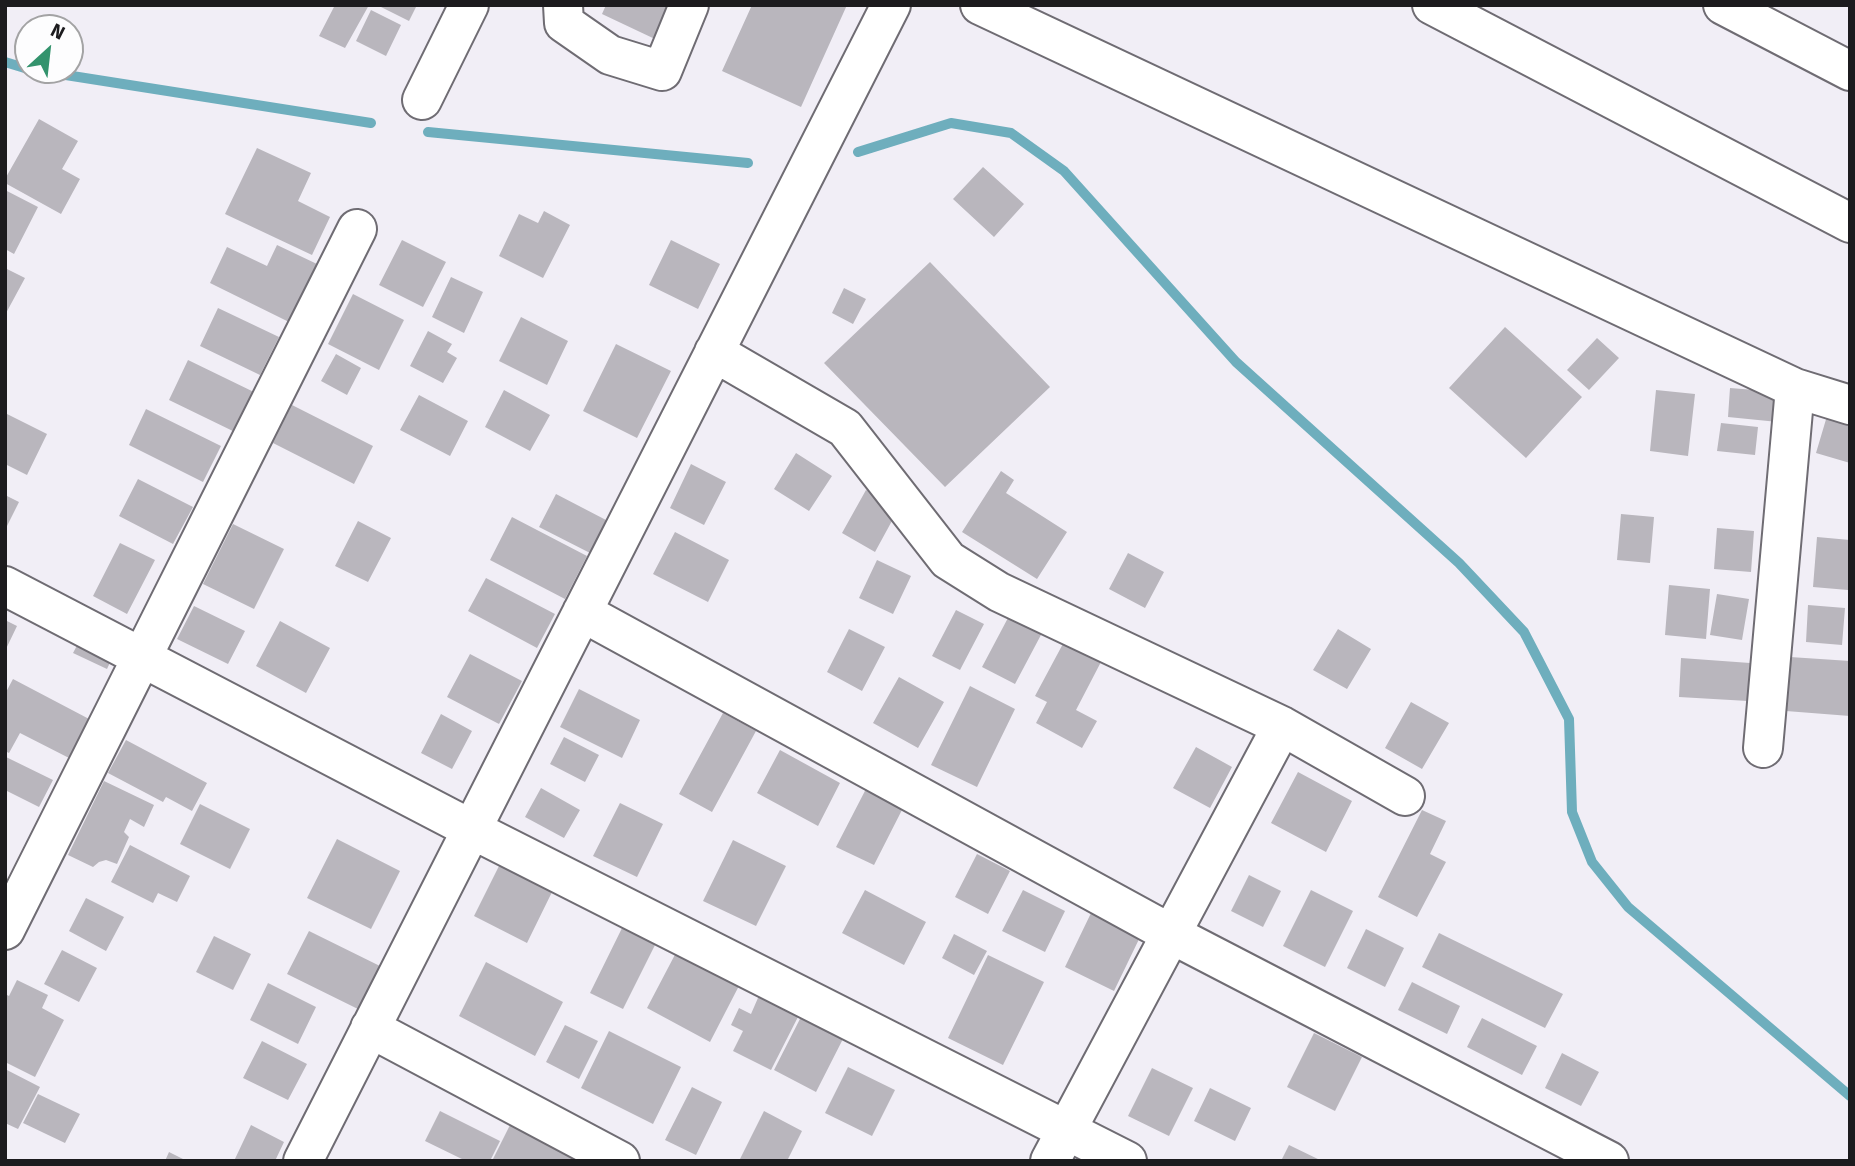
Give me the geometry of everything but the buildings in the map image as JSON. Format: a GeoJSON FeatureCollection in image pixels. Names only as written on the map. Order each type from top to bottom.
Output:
{"type":"FeatureCollection","features":[{"type":"Feature","properties":{"kind":"street"},"geometry":{"type":"LineString","coordinates":[[422,100],[469,5]]}},
{"type":"Feature","properties":{"kind":"street"},"geometry":{"type":"LineString","coordinates":[[563,5],[564,23],[610,55],[662,71],[689,5]]}},
{"type":"Feature","properties":{"kind":"street"},"geometry":{"type":"LineString","coordinates":[[303,1161],[891,5]]}},
{"type":"Feature","properties":{"kind":"street"},"geometry":{"type":"LineString","coordinates":[[979,5],[1795,388],[1850,405]]}},
{"type":"Feature","properties":{"kind":"street"},"geometry":{"type":"LineString","coordinates":[[1432,5],[1850,223]]}},
{"type":"Feature","properties":{"kind":"street"},"geometry":{"type":"LineString","coordinates":[[1723,5],[1850,71]]}},
{"type":"Feature","properties":{"kind":"street"},"geometry":{"type":"LineString","coordinates":[[5,930],[357,229]]}},
{"type":"Feature","properties":{"kind":"street"},"geometry":{"type":"LineString","coordinates":[[714,352],[845,428],[948,560],[999,592],[1282,726],[1405,796]]}},
{"type":"Feature","properties":{"kind":"street"},"geometry":{"type":"LineString","coordinates":[[1763,748],[1795,388]]}},
{"type":"Feature","properties":{"kind":"street"},"geometry":{"type":"LineString","coordinates":[[5,586],[471,829],[1058,1145],[1127,1161]]}},
{"type":"Feature","properties":{"kind":"street"},"geometry":{"type":"LineString","coordinates":[[582,611],[1171,934],[1609,1161]]}},
{"type":"Feature","properties":{"kind":"street"},"geometry":{"type":"LineString","coordinates":[[1058,1145],[1282,726]]}},
{"type":"Feature","properties":{"kind":"street"},"geometry":{"type":"LineString","coordinates":[[370,1028],[620,1161]]}},
{"type":"Feature","properties":{"kind":"waterway"},"geometry":{"type":"LineString","coordinates":[[5,62],[14,65]]}},
{"type":"Feature","properties":{"kind":"waterway"},"geometry":{"type":"LineString","coordinates":[[84,78],[371,123]]}},
{"type":"Feature","properties":{"kind":"waterway"},"geometry":{"type":"LineString","coordinates":[[858,152],[951,123],[1011,133],[1064,171],[1236,362],[1459,563],[1524,632],[1569,719],[1572,812],[1592,862],[1628,907],[1850,1096]]}},
{"type":"Feature","properties":{"kind":"waterway"},"geometry":{"type":"LineString","coordinates":[[428,132],[748,163]]}}]}
